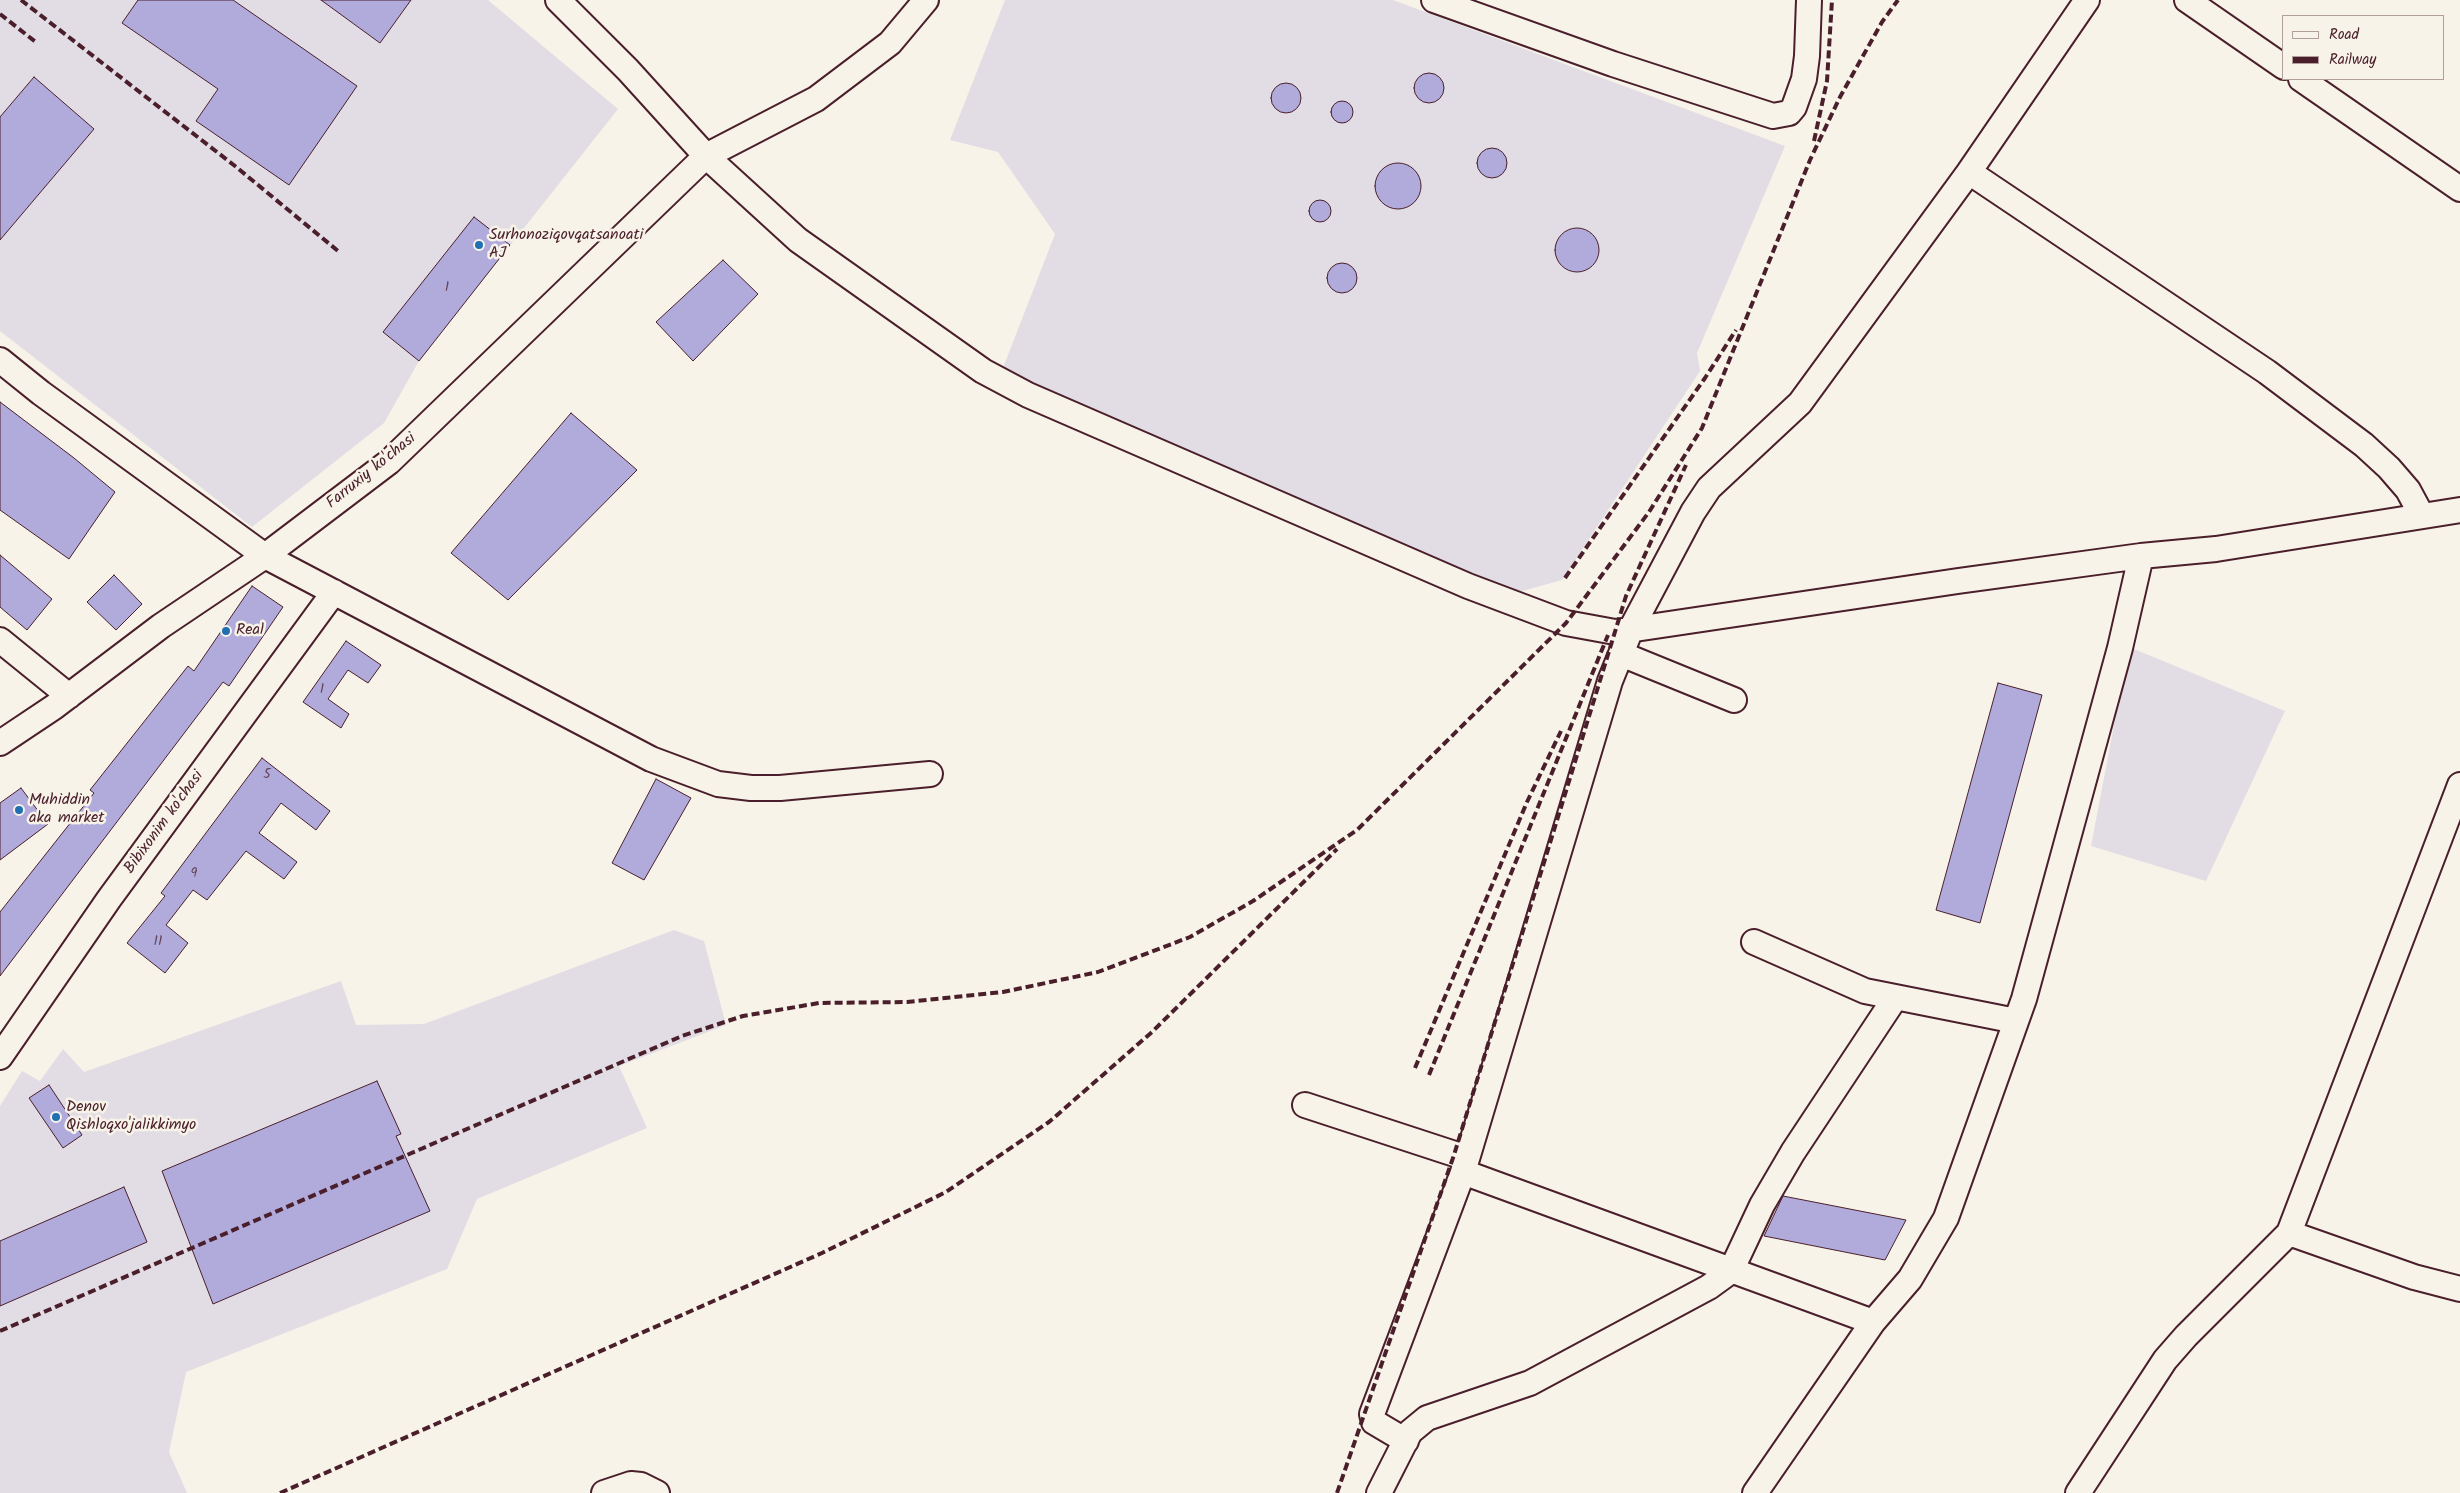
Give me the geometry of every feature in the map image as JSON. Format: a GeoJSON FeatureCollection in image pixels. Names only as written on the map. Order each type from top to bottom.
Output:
{"type":"FeatureCollection","features":[{"type":"Feature","properties":{"kind":"street","name":"Farruxiy ko'chasi"},"geometry":{"type":"LineString","coordinates":[[0,743],[69,696],[161,626],[264,556],[389,462],[706,156],[816,100],[890,43],[926,0]]}},
{"type":"Feature","properties":{"kind":"street"},"geometry":{"type":"LineString","coordinates":[[1434,0],[1613,64],[1773,116],[1790,113],[1804,79],[1807,56],[1809,0]]}},
{"type":"Feature","properties":{"kind":"street"},"geometry":{"type":"LineString","coordinates":[[1406,1441],[1374,1422],[1372,1414],[1465,1165],[1610,681],[1631,629],[1693,512],[1709,488],[1800,403],[1969,172],[2088,0]]}},
{"type":"Feature","properties":{"kind":"street"},"geometry":{"type":"LineString","coordinates":[[2187,0],[2282,66]]}},
{"type":"Feature","properties":{"kind":"street"},"geometry":{"type":"LineString","coordinates":[[560,1],[628,70],[706,156],[798,240],[984,371],[1028,395],[1468,586],[1566,622],[1615,632],[2141,556],[2216,549],[2460,510]]}},
{"type":"Feature","properties":{"kind":"street"},"geometry":{"type":"LineString","coordinates":[[2302,80],[2460,189]]}},
{"type":"Feature","properties":{"kind":"street"},"geometry":{"type":"LineString","coordinates":[[1969,172],[2268,372],[2342,428],[2389,468],[2408,490],[2422,516]]}},
{"type":"Feature","properties":{"kind":"street"},"geometry":{"type":"LineString","coordinates":[[0,360],[41,394],[264,556],[651,759],[718,784],[751,788],[780,788],[930,774]]}},
{"type":"Feature","properties":{"kind":"street"},"geometry":{"type":"LineString","coordinates":[[1755,1493],[1873,1322],[1910,1279],[1946,1218],[2024,999],[2120,648],[2141,556]]}},
{"type":"Feature","properties":{"kind":"street","name":"Bibixonim ko'chasi"},"geometry":{"type":"LineString","coordinates":[[0,1057],[109,899],[334,592]]}},
{"type":"Feature","properties":{"kind":"street"},"geometry":{"type":"LineString","coordinates":[[0,640],[69,696]]}},
{"type":"Feature","properties":{"kind":"street"},"geometry":{"type":"LineString","coordinates":[[1621,654],[1734,700]]}},
{"type":"Feature","properties":{"kind":"street"},"geometry":{"type":"LineString","coordinates":[[2078,1493],[2164,1360],[2290,1233],[2460,785]]}},
{"type":"Feature","properties":{"kind":"street"},"geometry":{"type":"LineString","coordinates":[[1754,942],[1865,991],[2016,1021]]}},
{"type":"Feature","properties":{"kind":"street"},"geometry":{"type":"LineString","coordinates":[[1379,1493],[1410,1432],[1427,1418],[1530,1383],[1709,1287],[1732,1271],[1762,1205],[1793,1152],[1895,998]]}},
{"type":"Feature","properties":{"kind":"street"},"geometry":{"type":"LineString","coordinates":[[1305,1105],[1465,1165],[1732,1271],[1873,1322]]}},
{"type":"Feature","properties":{"kind":"street"},"geometry":{"type":"LineString","coordinates":[[2290,1233],[2414,1277],[2460,1289]]}},
{"type":"Feature","properties":{"kind":"street"},"geometry":{"type":"LineString","coordinates":[[604,1493],[631,1484],[647,1487],[657,1493]]}},
{"type":"Feature","properties":{"kind":"shaded area","name":"Surhonoziqovqatsanoati AJ"},"geometry":{"type":"Polygon","coordinates":[[[0,0],[488,0],[618,109],[419,361],[384,423],[252,527],[0,331],[0,0]]]}},
{"type":"Feature","properties":{"kind":"shaded area"},"geometry":{"type":"Polygon","coordinates":[[[1005,0],[1393,0],[1785,146],[1697,353],[1700,371],[1562,580],[1508,595],[1001,373],[1055,234],[998,152],[950,140],[1005,0]]]}},
{"type":"Feature","properties":{"kind":"shaded area"},"geometry":{"type":"Polygon","coordinates":[[[2129,647],[2285,711],[2206,881],[2091,846],[2129,647]]]}},
{"type":"Feature","properties":{"kind":"shaded area"},"geometry":{"type":"Polygon","coordinates":[[[674,930],[704,941],[726,1025],[619,1066],[647,1128],[477,1199],[447,1269],[186,1372],[169,1452],[187,1493],[0,1493],[0,1106],[22,1071],[40,1081],[63,1049],[84,1072],[341,981],[356,1025],[424,1024],[674,930]]]}},
{"type":"Feature","properties":{"kind":"building"},"geometry":{"type":"Polygon","coordinates":[[[138,0],[233,0],[357,86],[289,185],[196,121],[218,89],[122,23],[138,0]]]}},
{"type":"Feature","properties":{"kind":"building"},"geometry":{"type":"Polygon","coordinates":[[[321,0],[411,0],[380,43],[321,0]]]}},
{"type":"Feature","properties":{"kind":"building"},"geometry":{"type":"Polygon","coordinates":[[[1429,73],[1439,78],[1444,88],[1439,98],[1429,103],[1419,98],[1414,88],[1419,78],[1429,73]]]}},
{"type":"Feature","properties":{"kind":"building"},"geometry":{"type":"Polygon","coordinates":[[[34,77],[94,129],[0,240],[0,117],[34,77]]]}},
{"type":"Feature","properties":{"kind":"building"},"geometry":{"type":"Polygon","coordinates":[[[1286,83],[1296,88],[1301,98],[1296,108],[1286,113],[1276,108],[1271,98],[1276,88],[1286,83]]]}},
{"type":"Feature","properties":{"kind":"building"},"geometry":{"type":"Polygon","coordinates":[[[1342,101],[1350,104],[1353,112],[1350,120],[1342,123],[1334,120],[1331,112],[1334,104],[1342,101]]]}},
{"type":"Feature","properties":{"kind":"building"},"geometry":{"type":"Polygon","coordinates":[[[1492,148],[1502,153],[1507,163],[1502,173],[1492,178],[1482,173],[1477,163],[1482,153],[1492,148]]]}},
{"type":"Feature","properties":{"kind":"building"},"geometry":{"type":"Polygon","coordinates":[[[1398,163],[1411,167],[1417,173],[1421,186],[1417,199],[1411,205],[1398,209],[1385,205],[1379,199],[1375,186],[1379,173],[1385,167],[1398,163]]]}},
{"type":"Feature","properties":{"kind":"building"},"geometry":{"type":"Polygon","coordinates":[[[1320,200],[1328,203],[1331,211],[1328,219],[1320,222],[1312,219],[1309,211],[1312,203],[1320,200]]]}},
{"type":"Feature","properties":{"kind":"building"},"geometry":{"type":"Polygon","coordinates":[[[474,217],[510,245],[419,361],[383,332],[474,217]]]}},
{"type":"Feature","properties":{"kind":"building"},"geometry":{"type":"Polygon","coordinates":[[[1581,228],[1593,234],[1598,241],[1598,259],[1593,266],[1586,271],[1573,272],[1561,266],[1556,259],[1555,246],[1561,234],[1568,229],[1581,228]]]}},
{"type":"Feature","properties":{"kind":"building"},"geometry":{"type":"Polygon","coordinates":[[[723,260],[758,294],[693,361],[656,322],[723,260]]]}},
{"type":"Feature","properties":{"kind":"building"},"geometry":{"type":"Polygon","coordinates":[[[1342,263],[1352,268],[1357,278],[1352,288],[1342,293],[1332,288],[1327,278],[1332,268],[1342,263]]]}},
{"type":"Feature","properties":{"kind":"building"},"geometry":{"type":"Polygon","coordinates":[[[0,402],[74,458],[115,492],[69,559],[0,510],[0,402]]]}},
{"type":"Feature","properties":{"kind":"building"},"geometry":{"type":"Polygon","coordinates":[[[571,413],[637,470],[508,600],[451,553],[571,413]]]}},
{"type":"Feature","properties":{"kind":"building"},"geometry":{"type":"Polygon","coordinates":[[[0,555],[52,599],[27,630],[0,607],[0,555]]]}},
{"type":"Feature","properties":{"kind":"building"},"geometry":{"type":"Polygon","coordinates":[[[114,575],[142,604],[116,630],[87,602],[114,575]]]}},
{"type":"Feature","properties":{"kind":"building"},"geometry":{"type":"Polygon","coordinates":[[[252,586],[283,607],[229,686],[223,682],[0,976],[0,912],[94,793],[90,790],[188,666],[194,671],[252,586]]]}},
{"type":"Feature","properties":{"kind":"building"},"geometry":{"type":"Polygon","coordinates":[[[346,641],[381,665],[368,683],[348,670],[328,699],[349,714],[341,728],[303,702],[346,641]]]}},
{"type":"Feature","properties":{"kind":"building"},"geometry":{"type":"Polygon","coordinates":[[[1998,683],[2042,695],[1980,923],[1936,910],[1998,683]]]}},
{"type":"Feature","properties":{"kind":"building"},"geometry":{"type":"Polygon","coordinates":[[[262,758],[330,811],[316,830],[281,803],[259,833],[297,862],[284,879],[246,851],[207,900],[193,890],[166,925],[188,943],[165,973],[127,943],[165,896],[161,893],[262,758]]]}},
{"type":"Feature","properties":{"kind":"building"},"geometry":{"type":"Polygon","coordinates":[[[656,779],[691,798],[644,880],[612,863],[656,779]]]}},
{"type":"Feature","properties":{"kind":"building","name":"Muhiddin aka market"},"geometry":{"type":"Polygon","coordinates":[[[21,788],[48,824],[0,860],[0,803],[21,788]]]}},
{"type":"Feature","properties":{"kind":"building"},"geometry":{"type":"Polygon","coordinates":[[[377,1081],[401,1134],[396,1136],[430,1211],[213,1304],[162,1171],[377,1081]]]}},
{"type":"Feature","properties":{"kind":"building","name":"Denov Qishloqxo'jalikkimyo"},"geometry":{"type":"Polygon","coordinates":[[[49,1085],[82,1135],[63,1148],[29,1098],[49,1085]]]}},
{"type":"Feature","properties":{"kind":"building"},"geometry":{"type":"Polygon","coordinates":[[[124,1187],[147,1242],[0,1306],[0,1241],[124,1187]]]}},
{"type":"Feature","properties":{"kind":"building"},"geometry":{"type":"Polygon","coordinates":[[[1783,1196],[1906,1220],[1885,1260],[1764,1236],[1783,1196]]]}},
{"type":"Feature","properties":{"kind":"railway"},"geometry":{"type":"LineString","coordinates":[[21,0],[235,166],[338,251]]}},
{"type":"Feature","properties":{"kind":"railway"},"geometry":{"type":"LineString","coordinates":[[1814,141],[1827,81],[1832,0]]}},
{"type":"Feature","properties":{"kind":"railway"},"geometry":{"type":"LineString","coordinates":[[0,1331],[682,1036],[743,1016],[819,1003],[907,1002],[1003,992],[1098,972],[1190,937],[1253,901],[1357,830],[1566,623],[1649,512],[1702,428],[1810,160],[1840,97],[1882,22],[1898,0]]}},
{"type":"Feature","properties":{"kind":"railway"},"geometry":{"type":"LineString","coordinates":[[0,14],[37,43]]}},
{"type":"Feature","properties":{"kind":"railway"},"geometry":{"type":"LineString","coordinates":[[1565,578],[1705,378],[1736,330]]}},
{"type":"Feature","properties":{"kind":"railway"},"geometry":{"type":"LineString","coordinates":[[1337,1493],[1454,1155],[1626,596],[1686,465]]}},
{"type":"Feature","properties":{"kind":"railway"},"geometry":{"type":"LineString","coordinates":[[1429,1075],[1608,635]]}},
{"type":"Feature","properties":{"kind":"railway"},"geometry":{"type":"LineString","coordinates":[[1415,1068],[1527,802],[1561,731]]}},
{"type":"Feature","properties":{"kind":"railway"},"geometry":{"type":"LineString","coordinates":[[280,1493],[822,1253],[946,1192],[1049,1122],[1152,1032],[1337,849]]}},
{"type":"Feature","properties":{"kind":"place","name":"Surhonoziqovqatsanoati AJ"},"geometry":{"type":"Point","coordinates":[479,245]}},
{"type":"Feature","properties":{"kind":"place","name":"Real"},"geometry":{"type":"Point","coordinates":[226,631]}},
{"type":"Feature","properties":{"kind":"place","name":"Muhiddin aka market"},"geometry":{"type":"Point","coordinates":[19,810]}},
{"type":"Feature","properties":{"kind":"place","name":"Denov Qishloqxo'jalikkimyo"},"geometry":{"type":"Point","coordinates":[56,1117]}}]}
